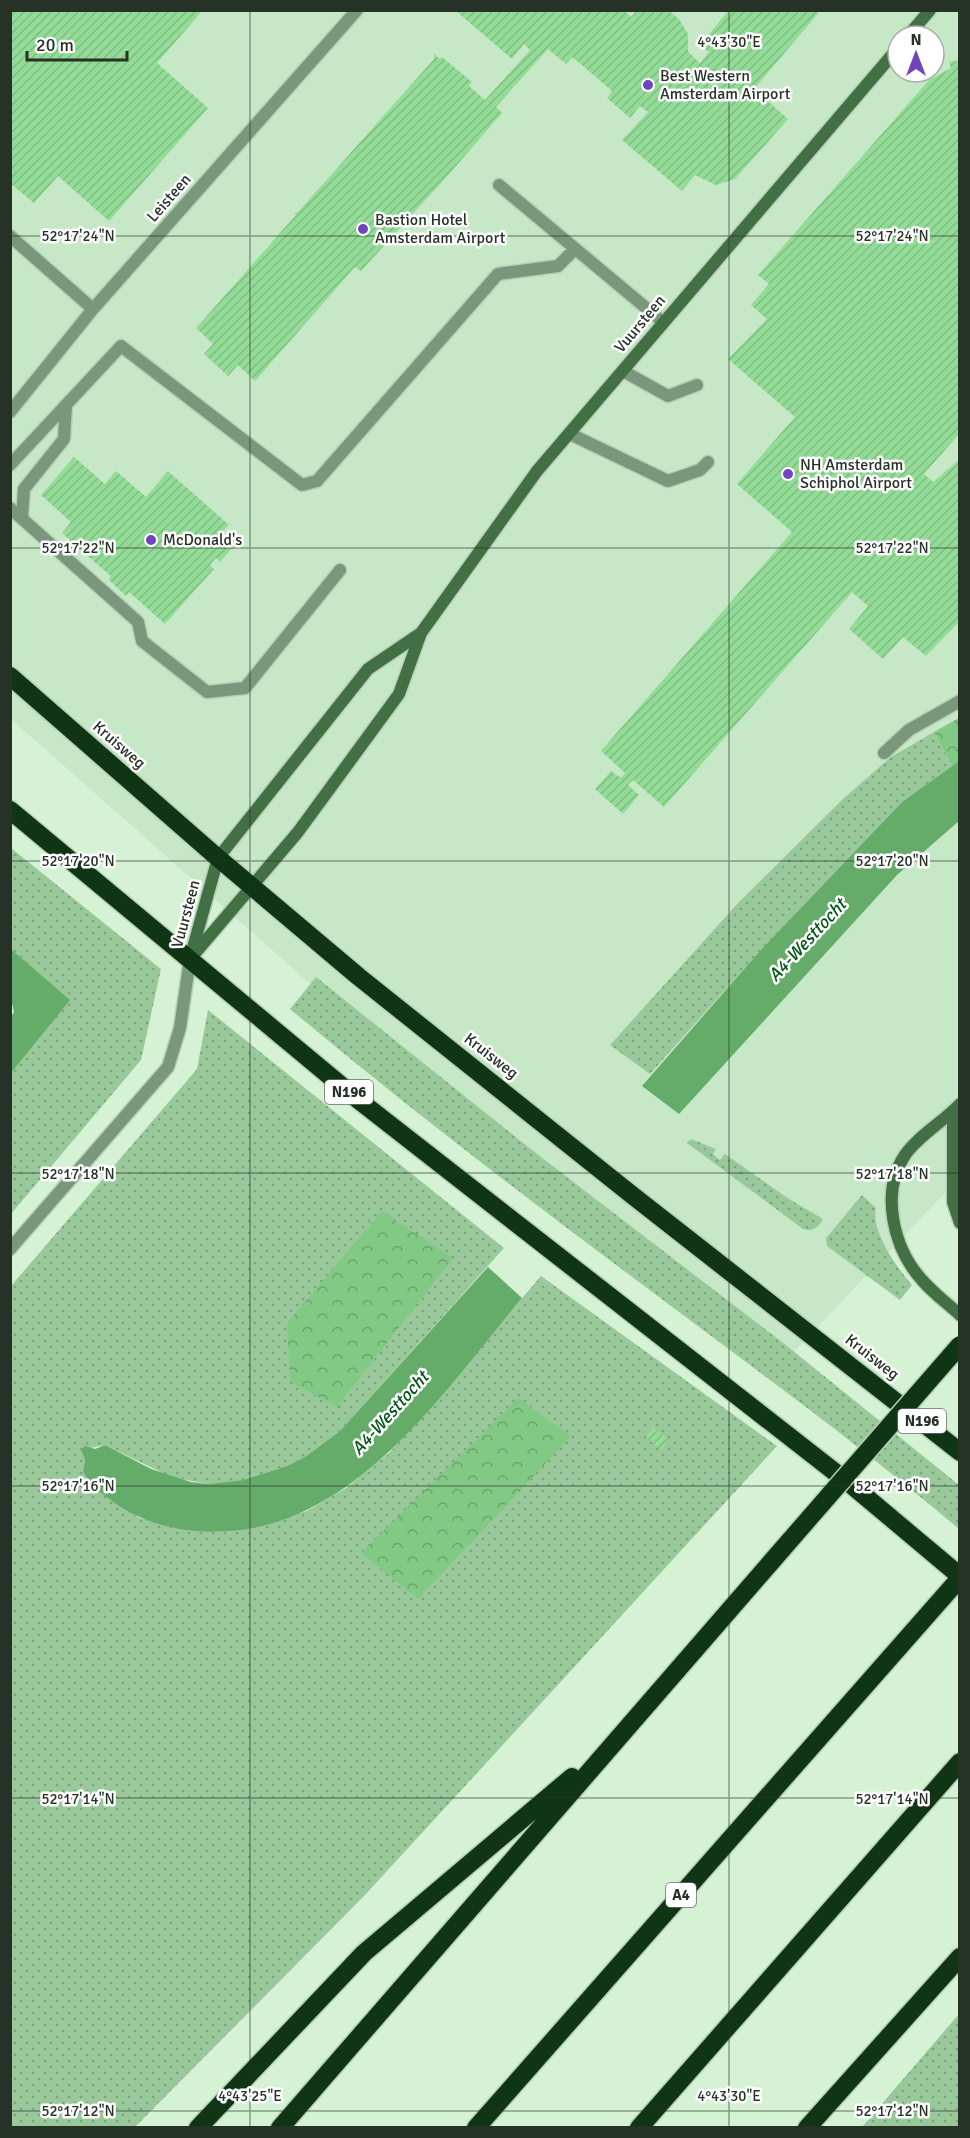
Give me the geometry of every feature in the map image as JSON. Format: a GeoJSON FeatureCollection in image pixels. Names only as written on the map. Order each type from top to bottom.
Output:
{"type":"FeatureCollection","features":[{"type":"Feature","properties":{"kind":"highway","name":"Kruisweg"},"geometry":{"type":"LineString","coordinates":[[10,676],[218,858],[359,976],[632,1196],[960,1452]]}},
{"type":"Feature","properties":{"kind":"highway","name":"N196"},"geometry":{"type":"LineString","coordinates":[[10,810],[361,1102],[845,1480],[960,1577]]}},
{"type":"Feature","properties":{"kind":"highway"},"geometry":{"type":"LineString","coordinates":[[280,2127],[960,1345]]}},
{"type":"Feature","properties":{"kind":"highway","name":"A4"},"geometry":{"type":"LineString","coordinates":[[476,2127],[960,1577]]}},
{"type":"Feature","properties":{"kind":"highway"},"geometry":{"type":"LineString","coordinates":[[198,2127],[364,1953],[616,1738]]}},
{"type":"Feature","properties":{"kind":"highway"},"geometry":{"type":"LineString","coordinates":[[639,2127],[960,1762]]}},
{"type":"Feature","properties":{"kind":"highway"},"geometry":{"type":"LineString","coordinates":[[807,2127],[960,1957]]}},
{"type":"Feature","properties":{"kind":"street","name":"Leisteen"},"geometry":{"type":"LineString","coordinates":[[10,411],[93,309],[357,10]]}},
{"type":"Feature","properties":{"kind":"street"},"geometry":{"type":"LineString","coordinates":[[918,24],[930,10]]}},
{"type":"Feature","properties":{"kind":"street","name":"Vuursteen"},"geometry":{"type":"LineString","coordinates":[[190,958],[298,832],[399,694],[421,633],[537,471],[886,62]]}},
{"type":"Feature","properties":{"kind":"street"},"geometry":{"type":"LineString","coordinates":[[499,185],[574,250],[663,322]]}},
{"type":"Feature","properties":{"kind":"street"},"geometry":{"type":"LineString","coordinates":[[10,236],[93,309]]}},
{"type":"Feature","properties":{"kind":"street"},"geometry":{"type":"LineString","coordinates":[[10,465],[121,346],[302,485],[317,481],[498,274],[558,266],[574,250]]}},
{"type":"Feature","properties":{"kind":"street"},"geometry":{"type":"LineString","coordinates":[[623,370],[668,396],[697,385]]}},
{"type":"Feature","properties":{"kind":"street"},"geometry":{"type":"LineString","coordinates":[[22,518],[24,489],[64,439],[66,405]]}},
{"type":"Feature","properties":{"kind":"street"},"geometry":{"type":"LineString","coordinates":[[570,434],[668,481],[700,470],[708,462]]}},
{"type":"Feature","properties":{"kind":"street"},"geometry":{"type":"LineString","coordinates":[[10,508],[138,622],[142,641],[207,692],[244,688],[340,570]]}},
{"type":"Feature","properties":{"kind":"street","name":"Vuursteen"},"geometry":{"type":"LineString","coordinates":[[190,958],[218,858],[368,669],[421,633]]}},
{"type":"Feature","properties":{"kind":"street"},"geometry":{"type":"LineString","coordinates":[[884,753],[909,730],[960,701]]}},
{"type":"Feature","properties":{"kind":"street"},"geometry":{"type":"LineString","coordinates":[[10,1249],[168,1067],[180,1028],[190,958]]}},
{"type":"Feature","properties":{"kind":"street"},"geometry":{"type":"LineString","coordinates":[[956,1108],[953,1202],[958,1220]]}},
{"type":"Feature","properties":{"kind":"street"},"geometry":{"type":"LineString","coordinates":[[956,1108],[906,1153],[895,1178],[891,1201],[896,1229],[910,1264],[921,1280],[960,1315]]}},
{"type":"Feature","properties":{"kind":"shaded area"},"geometry":{"type":"Polygon","coordinates":[[[11,11],[959,11],[959,1178],[792,1354],[472,1127],[11,719],[11,11]]]}},
{"type":"Feature","properties":{"kind":"shaded area"},"geometry":{"type":"Polygon","coordinates":[[[934,732],[952,766],[902,802],[759,952],[650,1074],[610,1045],[739,902],[845,797],[891,757],[934,732]]]}},
{"type":"Feature","properties":{"kind":"shaded area"},"geometry":{"type":"Polygon","coordinates":[[[11,848],[161,969],[141,1060],[11,1214],[11,1073],[69,1000],[11,949],[11,848]]]}},
{"type":"Feature","properties":{"kind":"shaded area"},"geometry":{"type":"Polygon","coordinates":[[[316,977],[537,1154],[787,1346],[959,1485],[959,1529],[844,1436],[467,1151],[290,1009],[316,977]]]}},
{"type":"Feature","properties":{"kind":"shaded area"},"geometry":{"type":"Polygon","coordinates":[[[208,1010],[504,1248],[340,1431],[305,1457],[287,1466],[243,1480],[208,1484],[171,1477],[105,1445],[81,1450],[85,1460],[83,1472],[108,1498],[140,1518],[216,1532],[251,1527],[307,1511],[346,1488],[389,1453],[541,1276],[777,1446],[365,1895],[135,2127],[11,2128],[11,1286],[197,1069],[208,1010]]]}},
{"type":"Feature","properties":{"kind":"shaded area"},"geometry":{"type":"Polygon","coordinates":[[[691,1139],[716,1149],[713,1154],[720,1160],[725,1154],[789,1199],[823,1219],[812,1230],[803,1229],[687,1143],[691,1139]]]}},
{"type":"Feature","properties":{"kind":"shaded area"},"geometry":{"type":"Polygon","coordinates":[[[862,1195],[876,1208],[877,1227],[886,1249],[912,1285],[900,1300],[827,1246],[826,1238],[862,1195]]]}},
{"type":"Feature","properties":{"kind":"shaded area"},"geometry":{"type":"Polygon","coordinates":[[[959,2014],[959,2127],[862,2127],[959,2014]]]}},
{"type":"Feature","properties":{"kind":"green space"},"geometry":{"type":"Polygon","coordinates":[[[959,718],[959,761],[952,766],[934,732],[959,718]]]}},
{"type":"Feature","properties":{"kind":"green space"},"geometry":{"type":"Polygon","coordinates":[[[382,1211],[453,1258],[337,1407],[290,1382],[287,1323],[382,1211]]]}},
{"type":"Feature","properties":{"kind":"green space"},"geometry":{"type":"Polygon","coordinates":[[[518,1398],[571,1436],[418,1599],[361,1553],[518,1398]]]}},
{"type":"Feature","properties":{"kind":"water","name":"A4-Westtocht"},"geometry":{"type":"Polygon","coordinates":[[[959,761],[959,821],[897,875],[679,1114],[642,1086],[759,952],[902,802],[959,761]]]}},
{"type":"Feature","properties":{"kind":"water"},"geometry":{"type":"Polygon","coordinates":[[[11,949],[70,1000],[11,1073],[11,1017],[14,1012],[11,999],[11,949]]]}},
{"type":"Feature","properties":{"kind":"water","name":"A4-Westtocht"},"geometry":{"type":"Polygon","coordinates":[[[488,1267],[522,1298],[419,1421],[380,1459],[338,1492],[293,1516],[242,1530],[187,1530],[172,1527],[143,1518],[115,1504],[92,1484],[83,1472],[85,1460],[81,1450],[85,1446],[95,1449],[105,1445],[151,1469],[191,1482],[208,1484],[243,1480],[287,1466],[305,1457],[340,1431],[488,1267]]]}},
{"type":"Feature","properties":{"kind":"building"},"geometry":{"type":"Polygon","coordinates":[[[10,10],[203,10],[157,63],[208,108],[109,221],[58,176],[34,203],[10,183],[10,10]]]}},
{"type":"Feature","properties":{"kind":"building"},"geometry":{"type":"Polygon","coordinates":[[[459,10],[624,10],[631,17],[637,10],[668,10],[679,19],[688,34],[688,52],[700,63],[709,52],[700,45],[729,10],[821,10],[754,89],[788,119],[735,179],[716,185],[695,175],[682,191],[622,140],[648,112],[640,106],[630,118],[607,98],[612,91],[583,66],[572,57],[566,64],[548,49],[496,107],[502,113],[450,173],[361,271],[355,267],[255,381],[238,365],[228,376],[204,354],[213,344],[196,328],[296,215],[294,213],[298,212],[434,59],[434,54],[440,59],[442,57],[472,82],[469,86],[485,100],[530,50],[524,44],[512,59],[457,12],[459,10]]]}},
{"type":"Feature","properties":{"kind":"building"},"geometry":{"type":"Polygon","coordinates":[[[960,60],[960,433],[924,474],[933,482],[960,459],[960,621],[926,656],[903,637],[883,659],[849,629],[868,606],[852,592],[664,807],[633,780],[628,785],[639,795],[623,814],[595,789],[611,771],[621,778],[625,773],[601,751],[792,532],[737,484],[795,417],[728,359],[767,319],[751,305],[769,284],[758,275],[925,84],[946,84],[946,71],[951,68],[949,62],[960,60]]]}},
{"type":"Feature","properties":{"kind":"building"},"geometry":{"type":"Polygon","coordinates":[[[74,457],[105,484],[116,471],[146,497],[168,471],[229,525],[220,534],[231,543],[237,536],[240,539],[220,562],[216,558],[210,565],[214,569],[165,624],[129,592],[126,596],[109,580],[111,576],[77,547],[74,550],[67,543],[70,540],[62,533],[71,522],[41,495],[74,457]]]}},
{"type":"Feature","properties":{"kind":"building"},"geometry":{"type":"Polygon","coordinates":[[[653,1427],[669,1440],[661,1450],[646,1437],[653,1427]]]}},
{"type":"Feature","properties":{"kind":"place","name":"Best Western Amsterdam Airport"},"geometry":{"type":"Point","coordinates":[648,85]}},
{"type":"Feature","properties":{"kind":"place","name":"Bastion Hotel Amsterdam Airport"},"geometry":{"type":"Point","coordinates":[363,229]}},
{"type":"Feature","properties":{"kind":"place","name":"NH Amsterdam Schiphol Airport"},"geometry":{"type":"Point","coordinates":[788,474]}},
{"type":"Feature","properties":{"kind":"place","name":"McDonald's"},"geometry":{"type":"Point","coordinates":[151,540]}}]}
